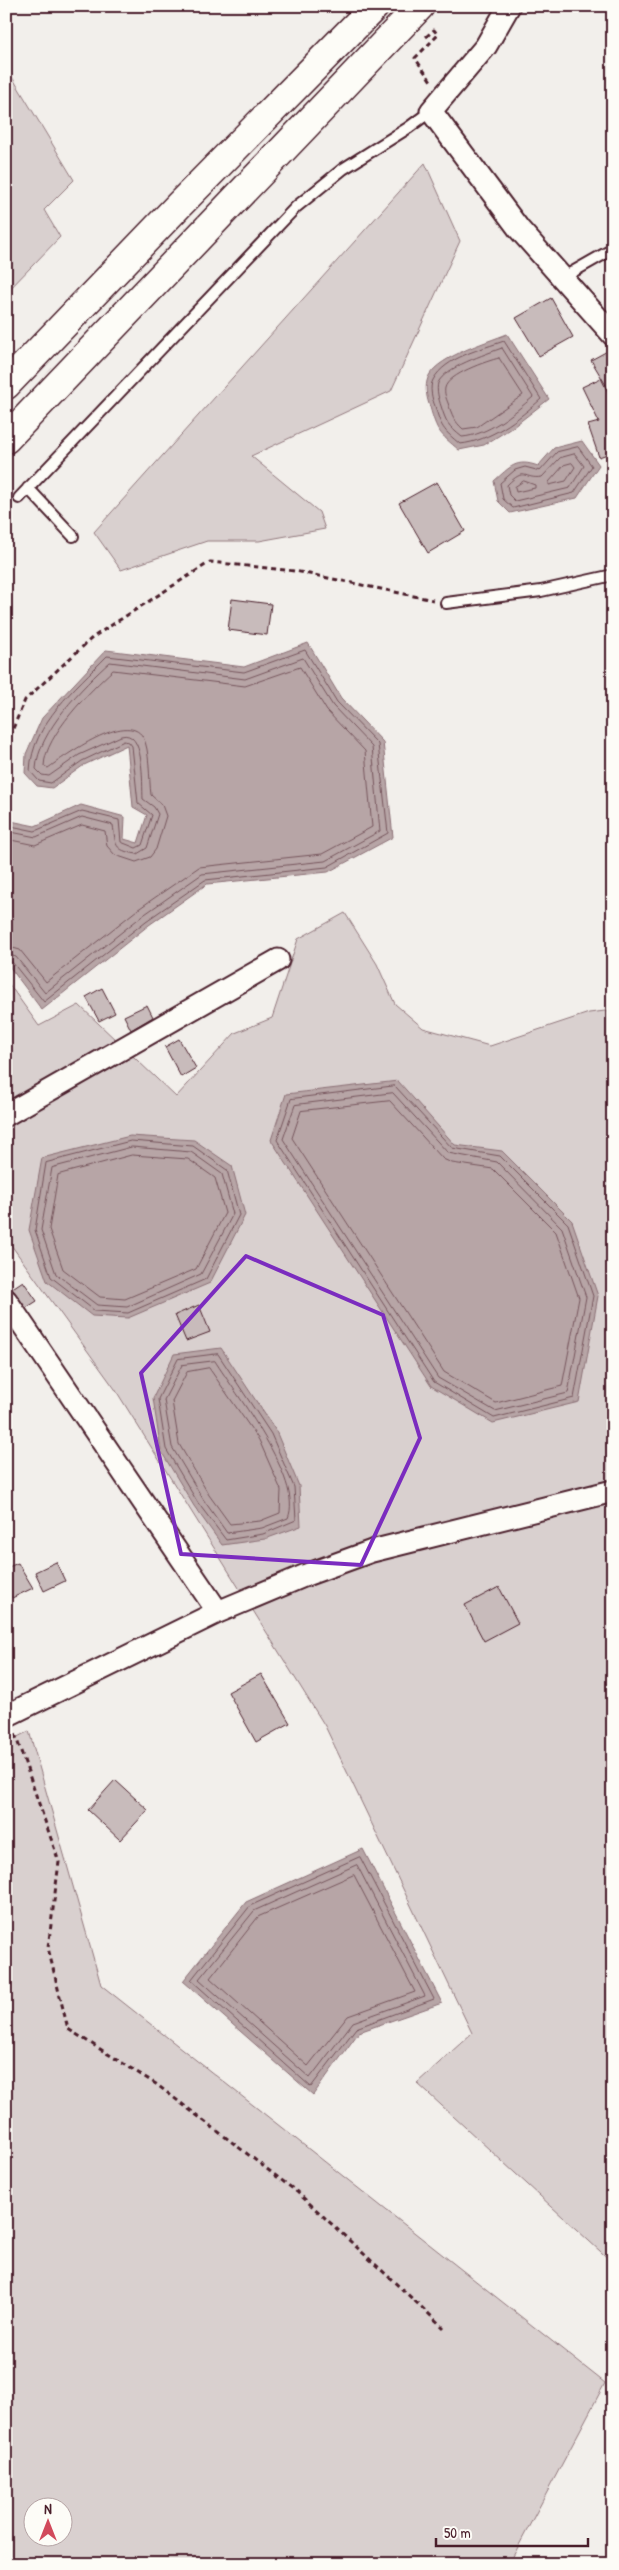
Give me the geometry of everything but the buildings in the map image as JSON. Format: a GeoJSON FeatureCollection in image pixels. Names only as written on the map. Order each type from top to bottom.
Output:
{"type":"FeatureCollection","features":[{"type":"Feature","properties":{"kind":"main road"},"geometry":{"type":"LineString","coordinates":[[6,384],[375,6]]}},
{"type":"Feature","properties":{"kind":"main road"},"geometry":{"type":"LineString","coordinates":[[6,439],[420,6]]}},
{"type":"Feature","properties":{"kind":"street"},"geometry":{"type":"LineString","coordinates":[[508,6],[486,46],[446,95],[431,110],[519,229],[613,335]]}},
{"type":"Feature","properties":{"kind":"street"},"geometry":{"type":"LineString","coordinates":[[6,1115],[278,960]]}},
{"type":"Feature","properties":{"kind":"street"},"geometry":{"type":"LineString","coordinates":[[6,1300],[218,1612]]}},
{"type":"Feature","properties":{"kind":"street"},"geometry":{"type":"LineString","coordinates":[[10,1722],[218,1612],[306,1575],[372,1551],[613,1491]]}},
{"type":"Feature","properties":{"kind":"lane"},"geometry":{"type":"LineString","coordinates":[[19,498],[296,207],[343,169],[408,128],[431,110]]}},
{"type":"Feature","properties":{"kind":"lane"},"geometry":{"type":"LineString","coordinates":[[562,278],[613,250]]}},
{"type":"Feature","properties":{"kind":"lane"},"geometry":{"type":"LineString","coordinates":[[28,488],[73,536]]}},
{"type":"Feature","properties":{"kind":"lane"},"geometry":{"type":"LineString","coordinates":[[446,603],[541,591],[613,575]]}},
{"type":"Feature","properties":{"kind":"path"},"geometry":{"type":"LineString","coordinates":[[421,42],[434,30],[438,35],[415,58],[436,88],[446,95]]}},
{"type":"Feature","properties":{"kind":"path"},"geometry":{"type":"LineString","coordinates":[[6,746],[25,700],[93,638],[210,562],[296,571],[394,590],[446,603]]}},
{"type":"Feature","properties":{"kind":"path"},"geometry":{"type":"LineString","coordinates":[[10,1722],[59,1862],[48,1948],[68,2029],[156,2084],[297,2192],[444,2328]]}},
{"type":"Feature","properties":{"kind":"highlighted area"},"geometry":{"type":"Polygon","coordinates":[[[246,1256],[383,1315],[420,1438],[361,1565],[181,1554],[141,1373],[246,1256]]]}},
{"type":"Feature","properties":{"kind":"shaded area"},"geometry":{"type":"Polygon","coordinates":[[[6,67],[74,180],[44,210],[60,237],[6,293],[6,67]]]}},
{"type":"Feature","properties":{"kind":"shaded area"},"geometry":{"type":"Polygon","coordinates":[[[425,163],[460,241],[391,391],[251,456],[319,512],[325,529],[259,541],[207,541],[121,570],[94,532],[425,163]]]}},
{"type":"Feature","properties":{"kind":"shaded area"},"geometry":{"type":"Polygon","coordinates":[[[345,913],[377,964],[395,1004],[423,1028],[490,1046],[589,1013],[613,1010],[613,2263],[417,2083],[472,2033],[325,1726],[115,1389],[6,1238],[6,980],[39,1026],[79,1005],[176,1097],[235,1033],[272,1018],[298,939],[345,913]]]}},
{"type":"Feature","properties":{"kind":"shaded area"},"geometry":{"type":"Polygon","coordinates":[[[29,1731],[101,1985],[605,2383],[509,2564],[6,2564],[6,1743],[29,1731]]]}},
{"type":"Feature","properties":{"kind":"water"},"geometry":{"type":"Polygon","coordinates":[[[507,334],[549,399],[513,427],[484,445],[459,450],[443,436],[437,427],[427,398],[427,381],[431,373],[449,358],[474,346],[507,334]]]}},
{"type":"Feature","properties":{"kind":"water"},"geometry":{"type":"Polygon","coordinates":[[[582,441],[599,465],[577,498],[510,513],[498,501],[494,481],[509,468],[524,463],[538,466],[554,448],[582,441]]]}},
{"type":"Feature","properties":{"kind":"water"},"geometry":{"type":"Polygon","coordinates":[[[308,643],[341,698],[383,742],[393,837],[328,872],[207,884],[149,925],[42,1010],[6,962],[6,820],[35,826],[81,805],[125,817],[124,839],[138,843],[147,815],[133,807],[127,745],[84,765],[52,788],[37,786],[25,773],[26,754],[42,718],[106,650],[244,667],[308,643]]]}},
{"type":"Feature","properties":{"kind":"water"},"geometry":{"type":"Polygon","coordinates":[[[398,1081],[455,1145],[502,1151],[572,1221],[598,1296],[579,1402],[493,1423],[431,1386],[271,1140],[286,1094],[398,1081]]]}},
{"type":"Feature","properties":{"kind":"water"},"geometry":{"type":"Polygon","coordinates":[[[130,1136],[194,1140],[232,1166],[245,1215],[210,1283],[128,1318],[92,1316],[47,1281],[29,1230],[42,1158],[130,1136]]]}},
{"type":"Feature","properties":{"kind":"water"},"geometry":{"type":"Polygon","coordinates":[[[221,1348],[276,1431],[299,1486],[301,1526],[265,1539],[222,1545],[194,1506],[161,1451],[153,1398],[174,1354],[221,1348]]]}},
{"type":"Feature","properties":{"kind":"water"},"geometry":{"type":"Polygon","coordinates":[[[363,1849],[442,2003],[359,2032],[313,2095],[183,1981],[246,1902],[363,1849]]]}}]}
